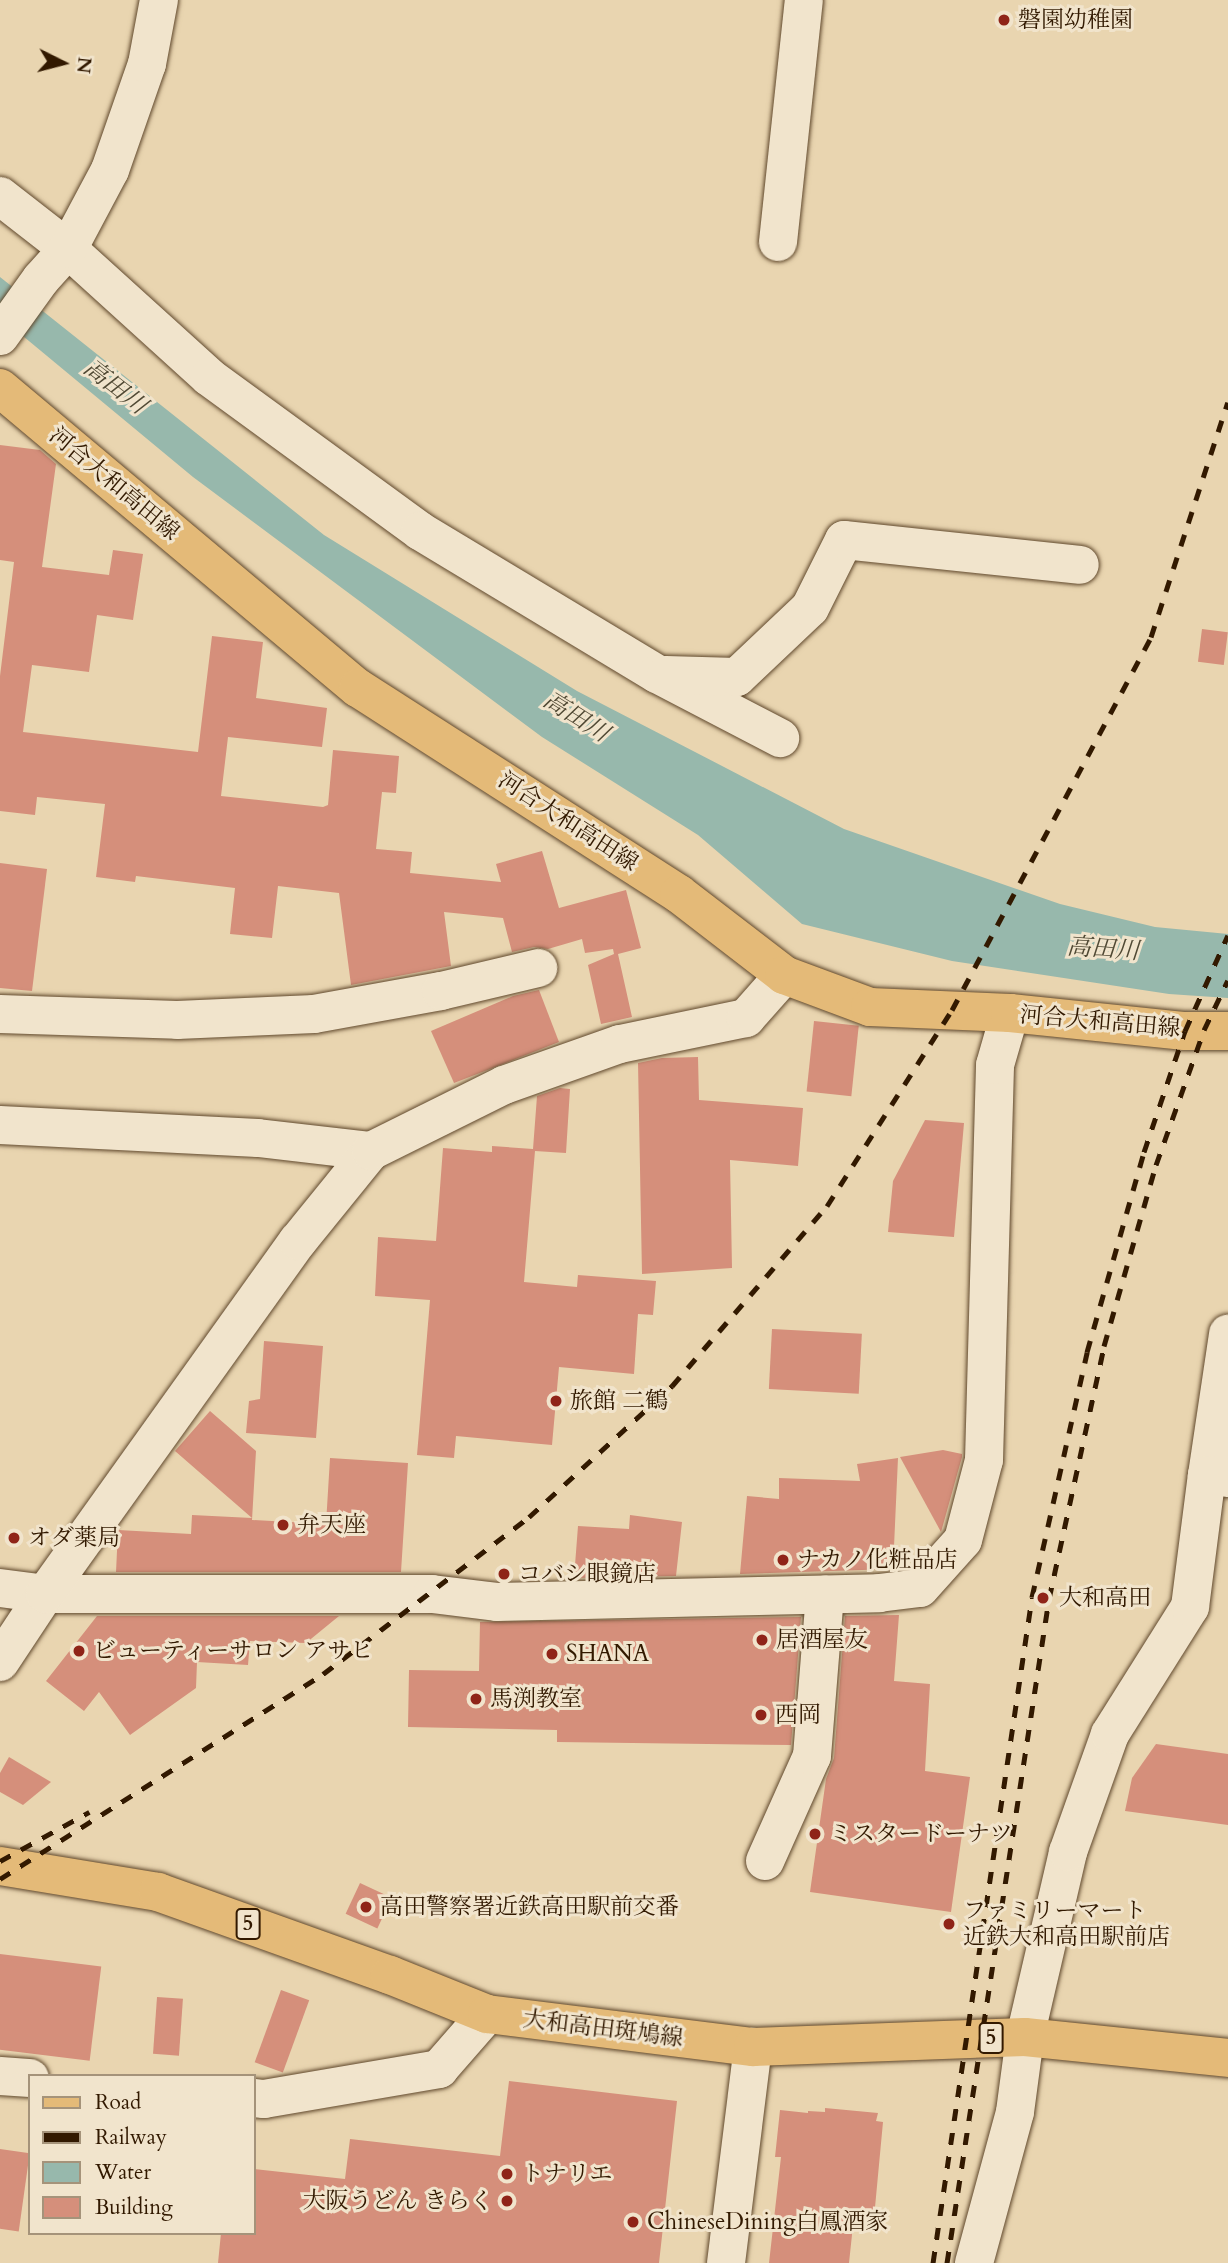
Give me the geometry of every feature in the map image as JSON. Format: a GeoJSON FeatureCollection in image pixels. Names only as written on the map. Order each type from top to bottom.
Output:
{"type":"FeatureCollection","features":[{"type":"Feature","properties":{"kind":"main road","name":"河合大和高田線"},"geometry":{"type":"LineString","coordinates":[[0,388],[358,688],[680,894],[784,975],[870,1007],[1010,1013],[1185,1031],[1228,1031]]}},
{"type":"Feature","properties":{"kind":"main road","name":"大和高田斑鳩線"},"geometry":{"type":"LineString","coordinates":[[0,1866],[158,1892],[390,1975],[486,2014],[753,2047],[1026,2037],[1228,2058]]}},
{"type":"Feature","properties":{"kind":"street"},"geometry":{"type":"LineString","coordinates":[[0,336],[41,279],[68,249],[110,170],[147,64],[159,0]]}},
{"type":"Feature","properties":{"kind":"street"},"geometry":{"type":"LineString","coordinates":[[778,242],[804,0]]}},
{"type":"Feature","properties":{"kind":"street"},"geometry":{"type":"LineString","coordinates":[[0,196],[68,249],[209,377],[409,523],[657,674],[780,738]]}},
{"type":"Feature","properties":{"kind":"street"},"geometry":{"type":"LineString","coordinates":[[657,674],[737,677],[810,608],[844,540],[1080,565]]}},
{"type":"Feature","properties":{"kind":"street"},"geometry":{"type":"LineString","coordinates":[[0,1014],[177,1020],[314,1014],[441,991],[538,968]]}},
{"type":"Feature","properties":{"kind":"street"},"geometry":{"type":"LineString","coordinates":[[0,1662],[45,1594],[298,1241],[371,1151],[504,1085],[620,1044],[746,1018],[784,975]]}},
{"type":"Feature","properties":{"kind":"street"},"geometry":{"type":"LineString","coordinates":[[0,1588],[45,1594],[432,1594],[498,1602],[825,1594],[920,1588],[962,1540],[984,1460],[995,1065],[1010,1013]]}},
{"type":"Feature","properties":{"kind":"street"},"geometry":{"type":"LineString","coordinates":[[0,1125],[258,1138],[371,1151]]}},
{"type":"Feature","properties":{"kind":"street"},"geometry":{"type":"LineString","coordinates":[[974,2263],[1015,2112],[1026,2037],[1068,1852],[1110,1734],[1190,1607],[1217,1477],[1228,1334]]}},
{"type":"Feature","properties":{"kind":"street"},"geometry":{"type":"LineString","coordinates":[[765,1861],[812,1756],[825,1594]]}},
{"type":"Feature","properties":{"kind":"street"},"geometry":{"type":"LineString","coordinates":[[256,2098],[439,2069],[486,2014]]}},
{"type":"Feature","properties":{"kind":"street"},"geometry":{"type":"LineString","coordinates":[[726,2263],[753,2047]]}},
{"type":"Feature","properties":{"kind":"street"},"geometry":{"type":"LineString","coordinates":[[0,2076],[28,2078]]}},
{"type":"Feature","properties":{"kind":"water","name":"高田川"},"geometry":{"type":"Polygon","coordinates":[[[0,277],[324,535],[577,691],[844,829],[1060,904],[1155,927],[1228,934],[1228,998],[1169,994],[952,961],[802,924],[698,835],[542,737],[193,477],[0,317],[0,277]]]}},
{"type":"Feature","properties":{"kind":"building"},"geometry":{"type":"Polygon","coordinates":[[[0,445],[40,450],[56,464],[42,567],[109,575],[113,550],[143,554],[133,620],[97,615],[89,672],[32,665],[23,732],[198,752],[212,636],[263,642],[256,698],[327,708],[322,747],[228,737],[221,796],[323,807],[328,805],[333,750],[399,756],[396,793],[382,792],[376,849],[412,852],[410,873],[501,882],[496,864],[542,851],[559,908],[626,890],[641,948],[618,954],[632,1017],[601,1024],[588,965],[614,954],[613,949],[585,953],[582,939],[548,949],[534,947],[512,952],[503,918],[444,912],[451,966],[351,985],[339,893],[278,886],[272,938],[230,934],[235,888],[136,876],[135,882],[96,877],[105,804],[37,797],[35,815],[0,811],[0,676],[14,562],[0,560],[0,445]]]}},
{"type":"Feature","properties":{"kind":"building"},"geometry":{"type":"Polygon","coordinates":[[[1202,629],[1228,632],[1224,665],[1198,662],[1202,629]]]}},
{"type":"Feature","properties":{"kind":"building"},"geometry":{"type":"Polygon","coordinates":[[[0,863],[47,869],[32,991],[0,988],[0,863]]]}},
{"type":"Feature","properties":{"kind":"building"},"geometry":{"type":"Polygon","coordinates":[[[539,990],[559,1042],[454,1083],[431,1031],[513,996],[539,990]]]}},
{"type":"Feature","properties":{"kind":"building"},"geometry":{"type":"Polygon","coordinates":[[[814,1021],[859,1026],[851,1096],[807,1092],[814,1021]]]}},
{"type":"Feature","properties":{"kind":"building"},"geometry":{"type":"Polygon","coordinates":[[[698,1057],[699,1100],[803,1108],[798,1166],[730,1160],[732,1268],[642,1274],[638,1063],[662,1058],[698,1057]]]}},
{"type":"Feature","properties":{"kind":"building"},"geometry":{"type":"Polygon","coordinates":[[[560,1088],[570,1089],[566,1153],[535,1151],[524,1282],[577,1287],[578,1275],[656,1281],[653,1315],[638,1314],[634,1374],[559,1367],[552,1445],[456,1436],[454,1458],[417,1455],[430,1300],[375,1296],[378,1237],[436,1241],[443,1148],[492,1152],[492,1146],[533,1149],[537,1096],[560,1088]]]}},
{"type":"Feature","properties":{"kind":"building"},"geometry":{"type":"Polygon","coordinates":[[[925,1120],[964,1123],[954,1237],[888,1232],[893,1181],[925,1120]]]}},
{"type":"Feature","properties":{"kind":"building"},"geometry":{"type":"Polygon","coordinates":[[[772,1329],[862,1334],[859,1394],[769,1389],[772,1329]]]}},
{"type":"Feature","properties":{"kind":"building"},"geometry":{"type":"Polygon","coordinates":[[[264,1341],[323,1346],[316,1438],[246,1433],[249,1401],[260,1399],[264,1341]]]}},
{"type":"Feature","properties":{"kind":"building"},"geometry":{"type":"Polygon","coordinates":[[[210,1411],[256,1451],[252,1520],[326,1524],[330,1458],[408,1463],[401,1572],[116,1572],[118,1530],[191,1534],[192,1515],[252,1518],[175,1451],[210,1411]]]}},
{"type":"Feature","properties":{"kind":"building"},"geometry":{"type":"Polygon","coordinates":[[[943,1450],[962,1454],[962,1457],[941,1532],[900,1457],[943,1450]]]}},
{"type":"Feature","properties":{"kind":"building"},"geometry":{"type":"Polygon","coordinates":[[[898,1458],[893,1569],[740,1574],[747,1496],[779,1499],[779,1478],[860,1481],[857,1464],[898,1458]]]}},
{"type":"Feature","properties":{"kind":"building"},"geometry":{"type":"Polygon","coordinates":[[[630,1515],[682,1522],[676,1576],[574,1578],[578,1526],[629,1529],[630,1515]]]}},
{"type":"Feature","properties":{"kind":"building"},"geometry":{"type":"Polygon","coordinates":[[[899,1615],[894,1681],[930,1684],[925,1771],[970,1777],[951,1912],[810,1892],[826,1779],[834,1758],[845,1616],[899,1615]]]}},
{"type":"Feature","properties":{"kind":"building"},"geometry":{"type":"Polygon","coordinates":[[[97,1616],[339,1616],[306,1643],[250,1641],[248,1665],[197,1662],[196,1688],[130,1735],[99,1692],[84,1711],[46,1681],[97,1616]]]}},
{"type":"Feature","properties":{"kind":"building"},"geometry":{"type":"Polygon","coordinates":[[[801,1617],[791,1745],[557,1742],[557,1730],[408,1727],[409,1670],[479,1671],[480,1622],[801,1617]]]}},
{"type":"Feature","properties":{"kind":"building"},"geometry":{"type":"Polygon","coordinates":[[[1156,1744],[1228,1754],[1228,1825],[1125,1811],[1132,1778],[1156,1744]]]}},
{"type":"Feature","properties":{"kind":"building"},"geometry":{"type":"Polygon","coordinates":[[[9,1757],[51,1782],[23,1805],[0,1792],[0,1773],[9,1757]]]}},
{"type":"Feature","properties":{"kind":"building"},"geometry":{"type":"Polygon","coordinates":[[[360,1883],[392,1898],[377,1929],[346,1914],[360,1883]]]}},
{"type":"Feature","properties":{"kind":"building"},"geometry":{"type":"Polygon","coordinates":[[[0,1954],[101,1966],[90,2061],[0,2050],[0,1954]]]}},
{"type":"Feature","properties":{"kind":"building"},"geometry":{"type":"Polygon","coordinates":[[[281,1990],[309,2000],[283,2073],[255,2062],[281,1990]]]}},
{"type":"Feature","properties":{"kind":"building"},"geometry":{"type":"Polygon","coordinates":[[[157,1997],[183,1999],[179,2056],[153,2054],[157,1997]]]}},
{"type":"Feature","properties":{"kind":"building","name":"トナリエ"},"geometry":{"type":"Polygon","coordinates":[[[509,2081],[677,2101],[659,2263],[218,2263],[221,2235],[256,2235],[256,2169],[345,2179],[350,2139],[500,2156],[509,2081]]]}},
{"type":"Feature","properties":{"kind":"building"},"geometry":{"type":"Polygon","coordinates":[[[825,2108],[878,2113],[876,2121],[883,2122],[874,2218],[854,2216],[849,2263],[769,2263],[781,2157],[775,2157],[780,2110],[808,2113],[825,2112],[825,2108]]]}},
{"type":"Feature","properties":{"kind":"building"},"geometry":{"type":"Polygon","coordinates":[[[0,2149],[28,2153],[19,2231],[0,2229],[0,2149]]]}},
{"type":"Feature","properties":{"kind":"railway"},"geometry":{"type":"LineString","coordinates":[[0,1879],[323,1674],[529,1517],[672,1386],[827,1206],[952,1010],[1151,637],[1228,402]]}},
{"type":"Feature","properties":{"kind":"railway"},"geometry":{"type":"LineString","coordinates":[[933,2263],[1032,1597],[1087,1352],[1144,1152],[1185,1031],[1228,935]]}},
{"type":"Feature","properties":{"kind":"railway"},"geometry":{"type":"LineString","coordinates":[[947,2263],[1049,1599],[1104,1346],[1156,1165],[1204,1030],[1228,980]]}},
{"type":"Feature","properties":{"kind":"railway"},"geometry":{"type":"LineString","coordinates":[[0,1861],[89,1812]]}},
{"type":"Feature","properties":{"kind":"place","name":"磐園幼稚園"},"geometry":{"type":"Point","coordinates":[1004,20]}},
{"type":"Feature","properties":{"kind":"place","name":"旅館 二鶴"},"geometry":{"type":"Point","coordinates":[556,1401]}},
{"type":"Feature","properties":{"kind":"place","name":"弁天座"},"geometry":{"type":"Point","coordinates":[283,1525]}},
{"type":"Feature","properties":{"kind":"place","name":"オダ薬局"},"geometry":{"type":"Point","coordinates":[14,1538]}},
{"type":"Feature","properties":{"kind":"place","name":"ナカノ化粧品店"},"geometry":{"type":"Point","coordinates":[783,1560]}},
{"type":"Feature","properties":{"kind":"place","name":"コバシ眼鏡店"},"geometry":{"type":"Point","coordinates":[504,1574]}},
{"type":"Feature","properties":{"kind":"place","name":"大和高田"},"geometry":{"type":"Point","coordinates":[1043,1598]}},
{"type":"Feature","properties":{"kind":"place","name":"居酒屋友"},"geometry":{"type":"Point","coordinates":[762,1640]}},
{"type":"Feature","properties":{"kind":"place","name":"ビューティーサロン アサヒ"},"geometry":{"type":"Point","coordinates":[79,1651]}},
{"type":"Feature","properties":{"kind":"place","name":"SHANA"},"geometry":{"type":"Point","coordinates":[552,1654]}},
{"type":"Feature","properties":{"kind":"place","name":"馬渕教室"},"geometry":{"type":"Point","coordinates":[476,1699]}},
{"type":"Feature","properties":{"kind":"place","name":"西岡"},"geometry":{"type":"Point","coordinates":[761,1715]}},
{"type":"Feature","properties":{"kind":"place","name":"ミスタードーナツ"},"geometry":{"type":"Point","coordinates":[815,1834]}},
{"type":"Feature","properties":{"kind":"place","name":"高田警察署近鉄高田駅前交番"},"geometry":{"type":"Point","coordinates":[366,1907]}},
{"type":"Feature","properties":{"kind":"place","name":"ファミリーマート 近鉄大和高田駅前店"},"geometry":{"type":"Point","coordinates":[949,1924]}},
{"type":"Feature","properties":{"kind":"place","name":"トナリエ"},"geometry":{"type":"Point","coordinates":[507,2174]}},
{"type":"Feature","properties":{"kind":"place","name":"大阪うどん きらく"},"geometry":{"type":"Point","coordinates":[507,2201]}},
{"type":"Feature","properties":{"kind":"place","name":"ChineseDining白鳳酒家"},"geometry":{"type":"Point","coordinates":[633,2222]}}]}
